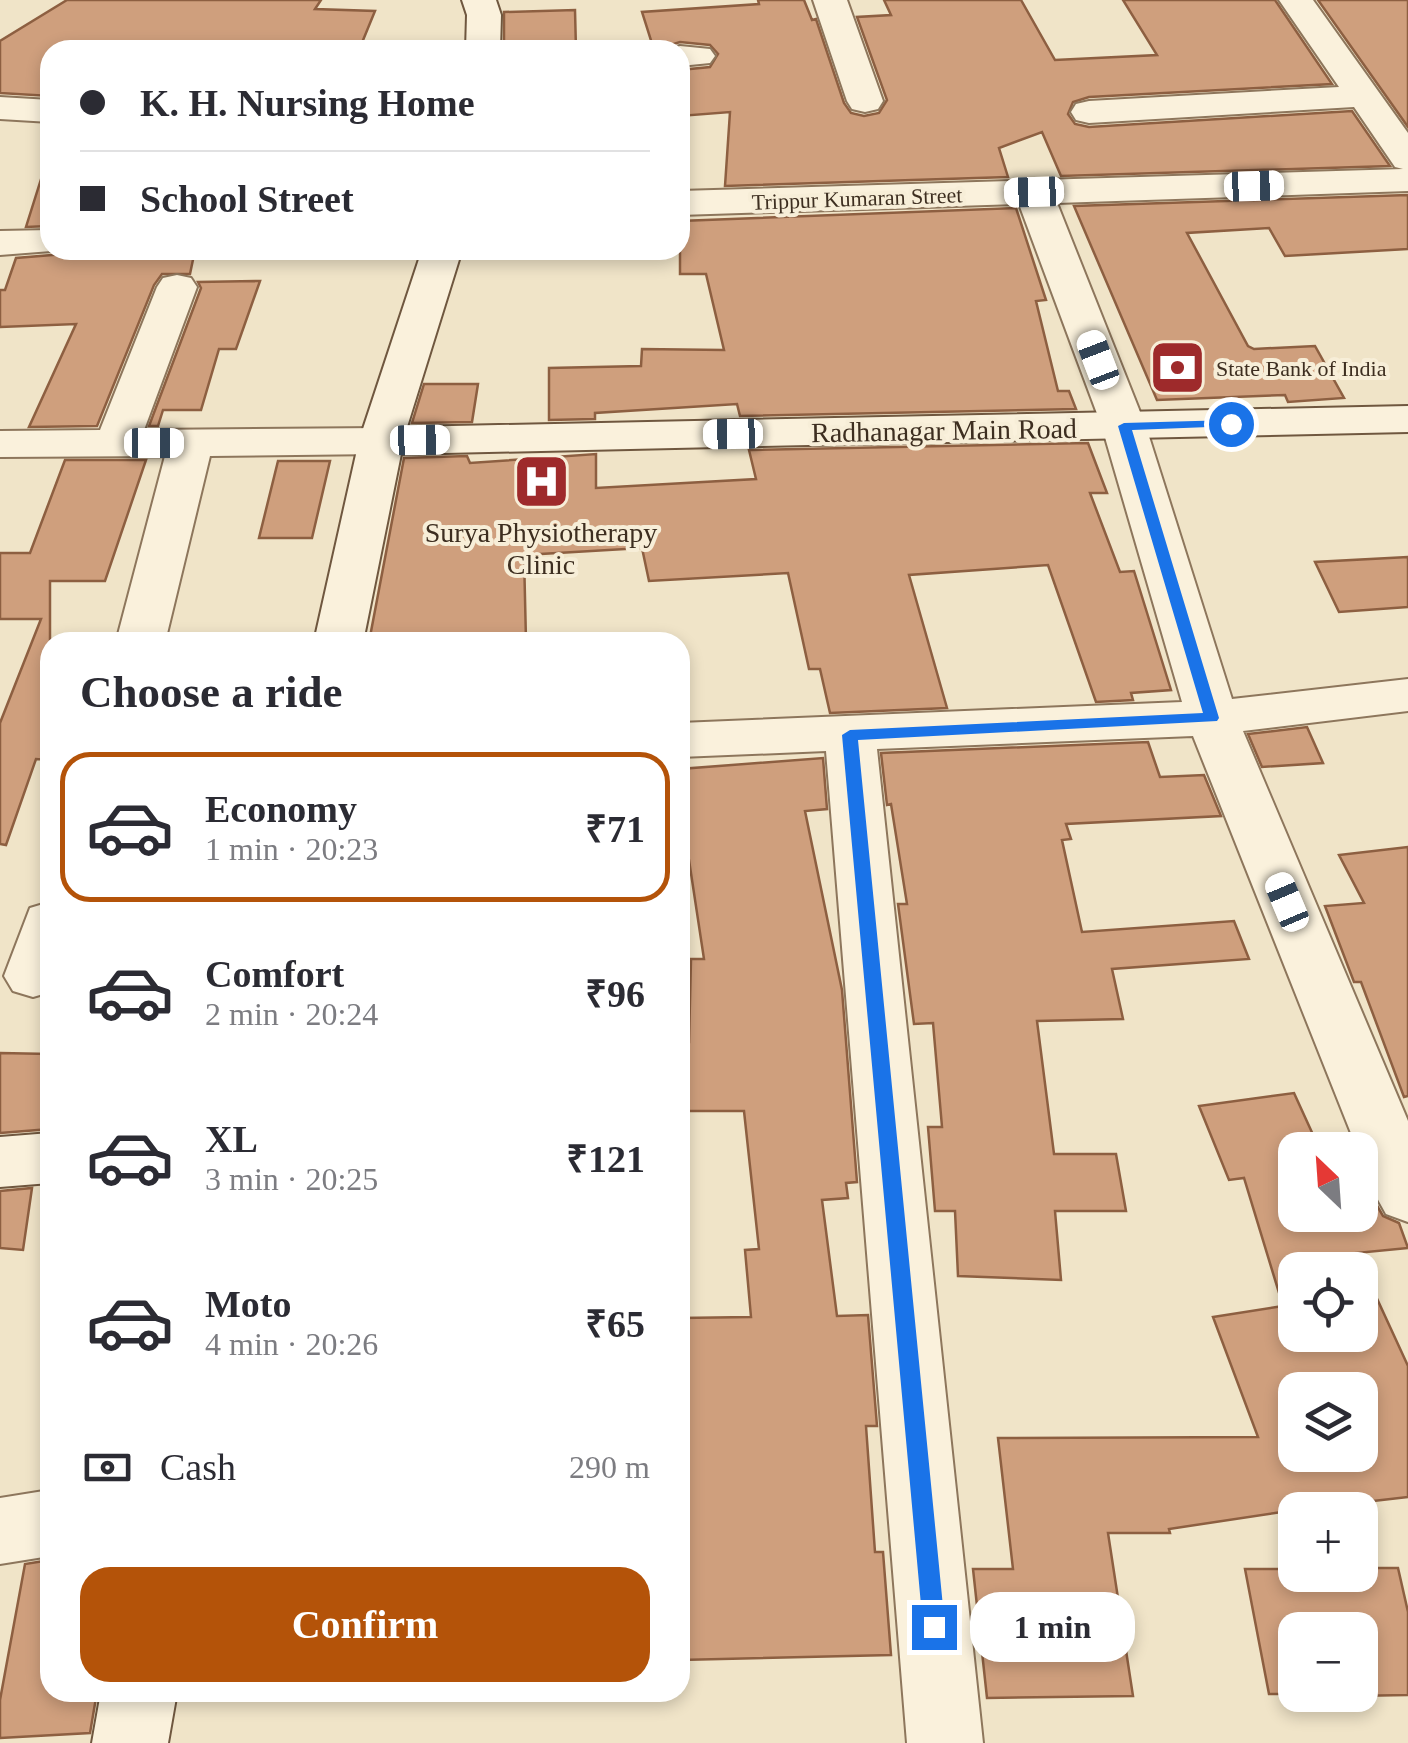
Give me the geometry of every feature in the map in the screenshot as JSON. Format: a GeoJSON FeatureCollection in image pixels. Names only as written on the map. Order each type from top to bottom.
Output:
{"type":"FeatureCollection","features":[{"type":"Feature","properties":{"kind":"street"},"geometry":{"type":"LineString","coordinates":[[479,0],[484,15],[483,40]]}},
{"type":"Feature","properties":{"kind":"street"},"geometry":{"type":"LineString","coordinates":[[830,0],[865,101]]}},
{"type":"Feature","properties":{"kind":"street"},"geometry":{"type":"LineString","coordinates":[[1296,0],[1408,159]]}},
{"type":"Feature","properties":{"kind":"street"},"geometry":{"type":"LineString","coordinates":[[1089,112],[1363,96]]}},
{"type":"Feature","properties":{"kind":"street"},"geometry":{"type":"LineString","coordinates":[[0,108],[40,110]]}},
{"type":"Feature","properties":{"kind":"street","name":"Trippur Kumaran Street"},"geometry":{"type":"LineString","coordinates":[[690,204],[1408,180]]}},
{"type":"Feature","properties":{"kind":"street"},"geometry":{"type":"LineString","coordinates":[[1034,192],[1124,426],[1212,718],[1408,1196]]}},
{"type":"Feature","properties":{"kind":"street"},"geometry":{"type":"LineString","coordinates":[[0,243],[40,242]]}},
{"type":"Feature","properties":{"kind":"street"},"geometry":{"type":"LineString","coordinates":[[340,632],[381,441],[439,260]]}},
{"type":"Feature","properties":{"kind":"street"},"geometry":{"type":"LineString","coordinates":[[117,443],[177,287]]}},
{"type":"Feature","properties":{"kind":"street","name":"Radhanagar Main Road"},"geometry":{"type":"LineString","coordinates":[[0,444],[381,441],[1408,419]]}},
{"type":"Feature","properties":{"kind":"street"},"geometry":{"type":"LineString","coordinates":[[143,632],[192,443]]}},
{"type":"Feature","properties":{"kind":"street"},"geometry":{"type":"LineString","coordinates":[[690,740],[1212,718],[1408,696]]}},
{"type":"Feature","properties":{"kind":"street"},"geometry":{"type":"LineString","coordinates":[[850,735],[945,1743]]}},
{"type":"Feature","properties":{"kind":"street"},"geometry":{"type":"LineString","coordinates":[[33,976],[40,954]]}},
{"type":"Feature","properties":{"kind":"street"},"geometry":{"type":"LineString","coordinates":[[0,1162],[40,1159]]}},
{"type":"Feature","properties":{"kind":"street"},"geometry":{"type":"LineString","coordinates":[[0,1531],[40,1524]]}},
{"type":"Feature","properties":{"kind":"street"},"geometry":{"type":"LineString","coordinates":[[130,1743],[137,1702]]}},
{"type":"Feature","properties":{"kind":"building"},"geometry":{"type":"Polygon","coordinates":[[[67,0],[321,0],[315,9],[375,11],[363,40],[40,40],[40,95],[0,93],[0,41],[67,0]]]}},
{"type":"Feature","properties":{"kind":"building"},"geometry":{"type":"Polygon","coordinates":[[[758,0],[804,0],[812,20],[816,19],[844,103],[851,113],[864,116],[879,113],[887,100],[857,17],[891,15],[884,0],[1021,0],[1055,60],[1157,55],[1123,0],[1275,0],[1332,84],[1089,97],[1073,102],[1068,114],[1075,124],[1089,127],[1352,111],[1390,166],[1061,176],[1042,132],[999,148],[1008,177],[725,186],[730,112],[690,115],[690,69],[710,67],[718,54],[710,45],[690,40],[651,40],[642,12],[759,4],[758,0]]]}},
{"type":"Feature","properties":{"kind":"building"},"geometry":{"type":"Polygon","coordinates":[[[1318,0],[1408,0],[1408,127],[1318,0]]]}},
{"type":"Feature","properties":{"kind":"building"},"geometry":{"type":"Polygon","coordinates":[[[575,10],[576,40],[504,40],[504,12],[575,10]]]}},
{"type":"Feature","properties":{"kind":"building"},"geometry":{"type":"Polygon","coordinates":[[[40,182],[40,226],[26,227],[40,182]]]}},
{"type":"Feature","properties":{"kind":"building"},"geometry":{"type":"Polygon","coordinates":[[[1408,195],[1408,249],[1285,256],[1269,228],[1187,233],[1248,346],[1315,346],[1344,398],[1288,402],[1285,395],[1157,400],[1074,206],[1408,195]]]}},
{"type":"Feature","properties":{"kind":"building"},"geometry":{"type":"Polygon","coordinates":[[[1016,208],[1046,300],[1036,301],[1058,391],[1069,391],[1076,409],[740,416],[737,404],[595,413],[595,419],[549,420],[549,368],[641,366],[642,349],[724,350],[706,274],[680,274],[680,260],[690,260],[690,221],[1016,208]]]}},
{"type":"Feature","properties":{"kind":"building"},"geometry":{"type":"Polygon","coordinates":[[[16,258],[193,260],[190,274],[162,274],[154,285],[97,426],[29,427],[76,324],[0,327],[0,290],[5,290],[16,258]]]}},
{"type":"Feature","properties":{"kind":"building"},"geometry":{"type":"Polygon","coordinates":[[[260,281],[236,349],[219,349],[201,410],[163,410],[158,426],[149,426],[201,288],[198,282],[260,281]]]}},
{"type":"Feature","properties":{"kind":"building"},"geometry":{"type":"Polygon","coordinates":[[[424,384],[478,384],[472,422],[412,423],[424,384]]]}},
{"type":"Feature","properties":{"kind":"building"},"geometry":{"type":"Polygon","coordinates":[[[1088,443],[1107,493],[1090,493],[1120,572],[1134,571],[1171,690],[1131,693],[1133,700],[1096,702],[1048,565],[909,575],[947,708],[830,713],[820,669],[809,669],[788,573],[649,581],[642,548],[524,555],[526,632],[371,632],[404,458],[467,456],[470,463],[596,454],[596,488],[756,479],[749,450],[1088,443]]]}},
{"type":"Feature","properties":{"kind":"building"},"geometry":{"type":"Polygon","coordinates":[[[65,460],[146,460],[105,581],[50,581],[50,632],[40,632],[40,759],[36,759],[6,845],[0,844],[0,723],[41,619],[0,619],[0,553],[30,553],[65,460]]]}},
{"type":"Feature","properties":{"kind":"building"},"geometry":{"type":"Polygon","coordinates":[[[278,461],[330,461],[312,538],[259,538],[278,461]]]}},
{"type":"Feature","properties":{"kind":"building"},"geometry":{"type":"Polygon","coordinates":[[[1408,557],[1408,607],[1339,612],[1315,562],[1408,557]]]}},
{"type":"Feature","properties":{"kind":"building"},"geometry":{"type":"Polygon","coordinates":[[[1307,727],[1323,763],[1262,767],[1248,734],[1307,727]]]}},
{"type":"Feature","properties":{"kind":"building"},"geometry":{"type":"Polygon","coordinates":[[[1148,742],[1160,777],[1204,775],[1221,816],[1066,824],[1071,839],[1062,840],[1082,932],[1234,921],[1249,959],[1112,969],[1123,1019],[1037,1021],[1054,1154],[1116,1154],[1126,1211],[1055,1211],[1061,1280],[958,1276],[955,1211],[935,1211],[928,1127],[942,1127],[933,1023],[914,1024],[898,904],[907,904],[881,753],[1148,742]]]}},
{"type":"Feature","properties":{"kind":"building"},"geometry":{"type":"Polygon","coordinates":[[[823,758],[827,809],[805,811],[842,990],[857,1182],[846,1183],[848,1198],[822,1200],[837,1316],[868,1315],[877,1426],[866,1426],[875,1552],[883,1552],[891,1655],[690,1660],[690,1318],[751,1317],[745,1250],[759,1249],[744,1111],[690,1111],[691,959],[704,959],[690,867],[690,768],[823,758]]]}},
{"type":"Feature","properties":{"kind":"building"},"geometry":{"type":"Polygon","coordinates":[[[1408,847],[1408,1096],[1404,1097],[1361,982],[1354,982],[1325,906],[1364,903],[1339,855],[1408,847]]]}},
{"type":"Feature","properties":{"kind":"building"},"geometry":{"type":"Polygon","coordinates":[[[0,1053],[40,1054],[40,1130],[0,1133],[0,1053]]]}},
{"type":"Feature","properties":{"kind":"building"},"geometry":{"type":"Polygon","coordinates":[[[1294,1093],[1312,1132],[1278,1132],[1278,1232],[1378,1232],[1378,1207],[1383,1216],[1399,1223],[1408,1248],[1278,1252],[1278,1290],[1244,1178],[1229,1180],[1199,1106],[1294,1093]]]}},
{"type":"Feature","properties":{"kind":"building"},"geometry":{"type":"Polygon","coordinates":[[[32,1188],[23,1250],[0,1248],[0,1191],[32,1188]]]}},
{"type":"Feature","properties":{"kind":"building"},"geometry":{"type":"Polygon","coordinates":[[[1378,1301],[1408,1366],[1408,1497],[1378,1500],[1378,1492],[1278,1492],[1278,1513],[1169,1529],[1170,1533],[1108,1533],[1133,1696],[987,1698],[973,1569],[1013,1569],[998,1438],[1258,1437],[1213,1317],[1278,1307],[1278,1352],[1378,1352],[1378,1301]]]}},
{"type":"Feature","properties":{"kind":"building"},"geometry":{"type":"Polygon","coordinates":[[[40,1562],[40,1702],[95,1702],[90,1733],[0,1738],[0,1700],[25,1564],[40,1562]]]}},
{"type":"Feature","properties":{"kind":"building"},"geometry":{"type":"Polygon","coordinates":[[[1378,1568],[1398,1568],[1408,1612],[1408,1695],[1378,1696],[1378,1612],[1278,1612],[1278,1694],[1269,1694],[1245,1569],[1278,1569],[1278,1592],[1378,1592],[1378,1568]]]}},
{"type":"Feature","properties":{"kind":"place","name":"State Bank of India"},"geometry":{"type":"Point","coordinates":[1177,368]}},
{"type":"Feature","properties":{"kind":"place","name":"Surya Physiotherapy Clinic"},"geometry":{"type":"Point","coordinates":[541,481]}},
{"type":"Feature","properties":{"kind":"route"},"geometry":{"type":"LineString","coordinates":[[934,1627],[850,735],[1212,718],[1124,426],[1231,424]]}}]}
